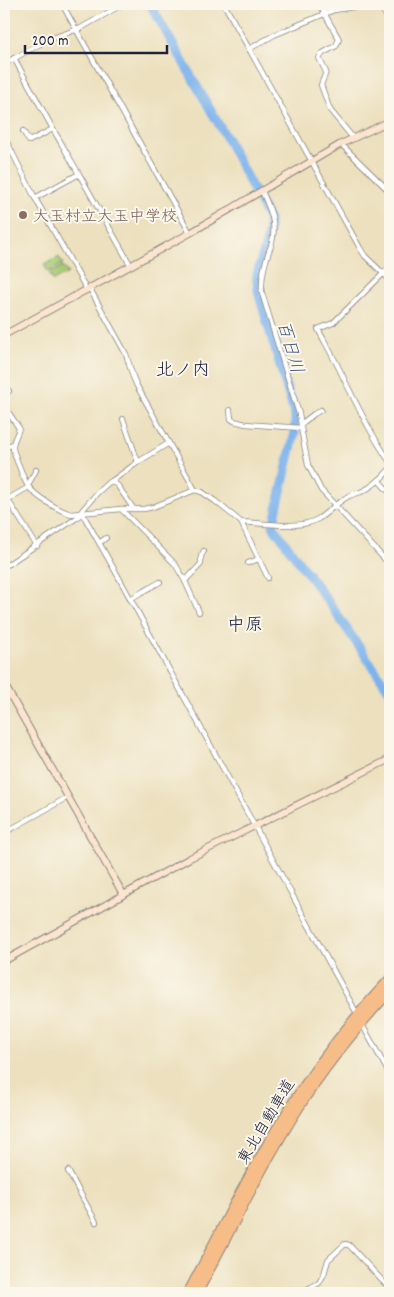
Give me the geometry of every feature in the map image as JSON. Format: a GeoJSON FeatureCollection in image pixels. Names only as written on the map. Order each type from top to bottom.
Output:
{"type":"FeatureCollection","features":[{"type":"Feature","properties":{"kind":"highway","name":"東北自動車道"},"geometry":{"type":"LineString","coordinates":[[188,1293],[254,1167],[294,1100],[341,1034],[390,979]]}},
{"type":"Feature","properties":{"kind":"highway","name":"東北自動車道"},"geometry":{"type":"LineString","coordinates":[[197,1293],[262,1171],[300,1105],[348,1039],[390,991]]}},
{"type":"Feature","properties":{"kind":"street"},"geometry":{"type":"LineString","coordinates":[[62,4],[190,233]]}},
{"type":"Feature","properties":{"kind":"street"},"geometry":{"type":"LineString","coordinates":[[4,64],[47,40],[76,30],[123,4]]}},
{"type":"Feature","properties":{"kind":"street"},"geometry":{"type":"LineString","coordinates":[[224,4],[360,248],[365,256],[390,280]]}},
{"type":"Feature","properties":{"kind":"street"},"geometry":{"type":"LineString","coordinates":[[320,4],[339,40],[336,46],[319,56],[319,60],[326,72],[321,88],[330,110],[353,138]]}},
{"type":"Feature","properties":{"kind":"street"},"geometry":{"type":"LineString","coordinates":[[249,49],[274,35],[334,10],[372,4]]}},
{"type":"Feature","properties":{"kind":"street"},"geometry":{"type":"LineString","coordinates":[[379,4],[390,22]]}},
{"type":"Feature","properties":{"kind":"street"},"geometry":{"type":"LineString","coordinates":[[14,58],[131,266]]}},
{"type":"Feature","properties":{"kind":"street"},"geometry":{"type":"LineString","coordinates":[[4,335],[190,233],[341,144],[390,121]]}},
{"type":"Feature","properties":{"kind":"street"},"geometry":{"type":"LineString","coordinates":[[23,130],[29,141],[53,129]]}},
{"type":"Feature","properties":{"kind":"street"},"geometry":{"type":"LineString","coordinates":[[4,136],[35,198],[126,354],[133,377],[195,490]]}},
{"type":"Feature","properties":{"kind":"street"},"geometry":{"type":"LineString","coordinates":[[341,144],[390,192]]}},
{"type":"Feature","properties":{"kind":"street"},"geometry":{"type":"LineString","coordinates":[[35,198],[79,174]]}},
{"type":"Feature","properties":{"kind":"street"},"geometry":{"type":"LineString","coordinates":[[261,192],[274,226],[274,237],[262,273],[262,293],[299,414],[298,427],[308,465],[313,469],[321,490],[390,565]]}},
{"type":"Feature","properties":{"kind":"street"},"geometry":{"type":"LineString","coordinates":[[390,267],[333,323],[318,329],[364,419],[390,462]]}},
{"type":"Feature","properties":{"kind":"street"},"geometry":{"type":"LineString","coordinates":[[4,395],[9,391]]}},
{"type":"Feature","properties":{"kind":"street"},"geometry":{"type":"LineString","coordinates":[[4,406],[19,428],[13,449],[24,477],[28,486],[40,497],[71,514],[133,508],[144,509],[195,490],[202,492],[241,522],[268,578]]}},
{"type":"Feature","properties":{"kind":"street"},"geometry":{"type":"LineString","coordinates":[[230,410],[231,418],[241,423],[298,427],[321,410]]}},
{"type":"Feature","properties":{"kind":"street"},"geometry":{"type":"LineString","coordinates":[[123,419],[138,462]]}},
{"type":"Feature","properties":{"kind":"street"},"geometry":{"type":"LineString","coordinates":[[4,567],[78,517],[97,493],[110,482],[169,443]]}},
{"type":"Feature","properties":{"kind":"street"},"geometry":{"type":"LineString","coordinates":[[4,448],[13,444]]}},
{"type":"Feature","properties":{"kind":"street"},"geometry":{"type":"LineString","coordinates":[[241,522],[301,525],[310,522],[348,496],[365,490],[379,481],[390,469]]}},
{"type":"Feature","properties":{"kind":"street"},"geometry":{"type":"LineString","coordinates":[[8,499],[28,486],[36,470]]}},
{"type":"Feature","properties":{"kind":"street"},"geometry":{"type":"LineString","coordinates":[[112,481],[118,486],[133,508]]}},
{"type":"Feature","properties":{"kind":"street"},"geometry":{"type":"LineString","coordinates":[[379,481],[390,493]]}},
{"type":"Feature","properties":{"kind":"street"},"geometry":{"type":"LineString","coordinates":[[4,494],[37,546]]}},
{"type":"Feature","properties":{"kind":"street"},"geometry":{"type":"LineString","coordinates":[[121,509],[175,564],[199,612]]}},
{"type":"Feature","properties":{"kind":"street"},"geometry":{"type":"LineString","coordinates":[[81,513],[355,1010]]}},
{"type":"Feature","properties":{"kind":"street"},"geometry":{"type":"LineString","coordinates":[[99,543],[106,538]]}},
{"type":"Feature","properties":{"kind":"street"},"geometry":{"type":"LineString","coordinates":[[185,582],[202,564],[201,556],[204,551]]}},
{"type":"Feature","properties":{"kind":"street"},"geometry":{"type":"LineString","coordinates":[[248,563],[260,559]]}},
{"type":"Feature","properties":{"kind":"street"},"geometry":{"type":"LineString","coordinates":[[130,599],[160,582]]}},
{"type":"Feature","properties":{"kind":"street"},"geometry":{"type":"LineString","coordinates":[[4,684],[123,894]]}},
{"type":"Feature","properties":{"kind":"street"},"geometry":{"type":"LineString","coordinates":[[4,961],[123,894],[254,826],[390,759]]}},
{"type":"Feature","properties":{"kind":"street"},"geometry":{"type":"LineString","coordinates":[[4,833],[68,797]]}},
{"type":"Feature","properties":{"kind":"street"},"geometry":{"type":"LineString","coordinates":[[364,1028],[390,1075]]}},
{"type":"Feature","properties":{"kind":"street"},"geometry":{"type":"LineString","coordinates":[[68,1171],[96,1222]]}},
{"type":"Feature","properties":{"kind":"street"},"geometry":{"type":"LineString","coordinates":[[300,1293],[320,1283],[328,1260],[345,1244],[390,1289]]}},
{"type":"Feature","properties":{"kind":"green space"},"geometry":{"type":"Polygon","coordinates":[[[59,257],[63,264],[48,272],[44,265],[59,257]]]}},
{"type":"Feature","properties":{"kind":"green space"},"geometry":{"type":"Polygon","coordinates":[[[63,266],[68,273],[53,281],[49,274],[63,266]]]}},
{"type":"Feature","properties":{"kind":"waterway","name":"百日川"},"geometry":{"type":"LineString","coordinates":[[150,4],[226,137],[269,220],[267,241],[257,275],[257,285],[295,416],[295,432],[273,526],[332,607],[390,692]]}},
{"type":"Feature","properties":{"kind":"place","name":"大玉村立大玉中学校"},"geometry":{"type":"Point","coordinates":[23,215]}},
{"type":"Feature","properties":{"kind":"district","name":"北ノ内"},"geometry":{"type":"Point","coordinates":[183,369]}},
{"type":"Feature","properties":{"kind":"district","name":"中原"},"geometry":{"type":"Point","coordinates":[245,624]}}]}
